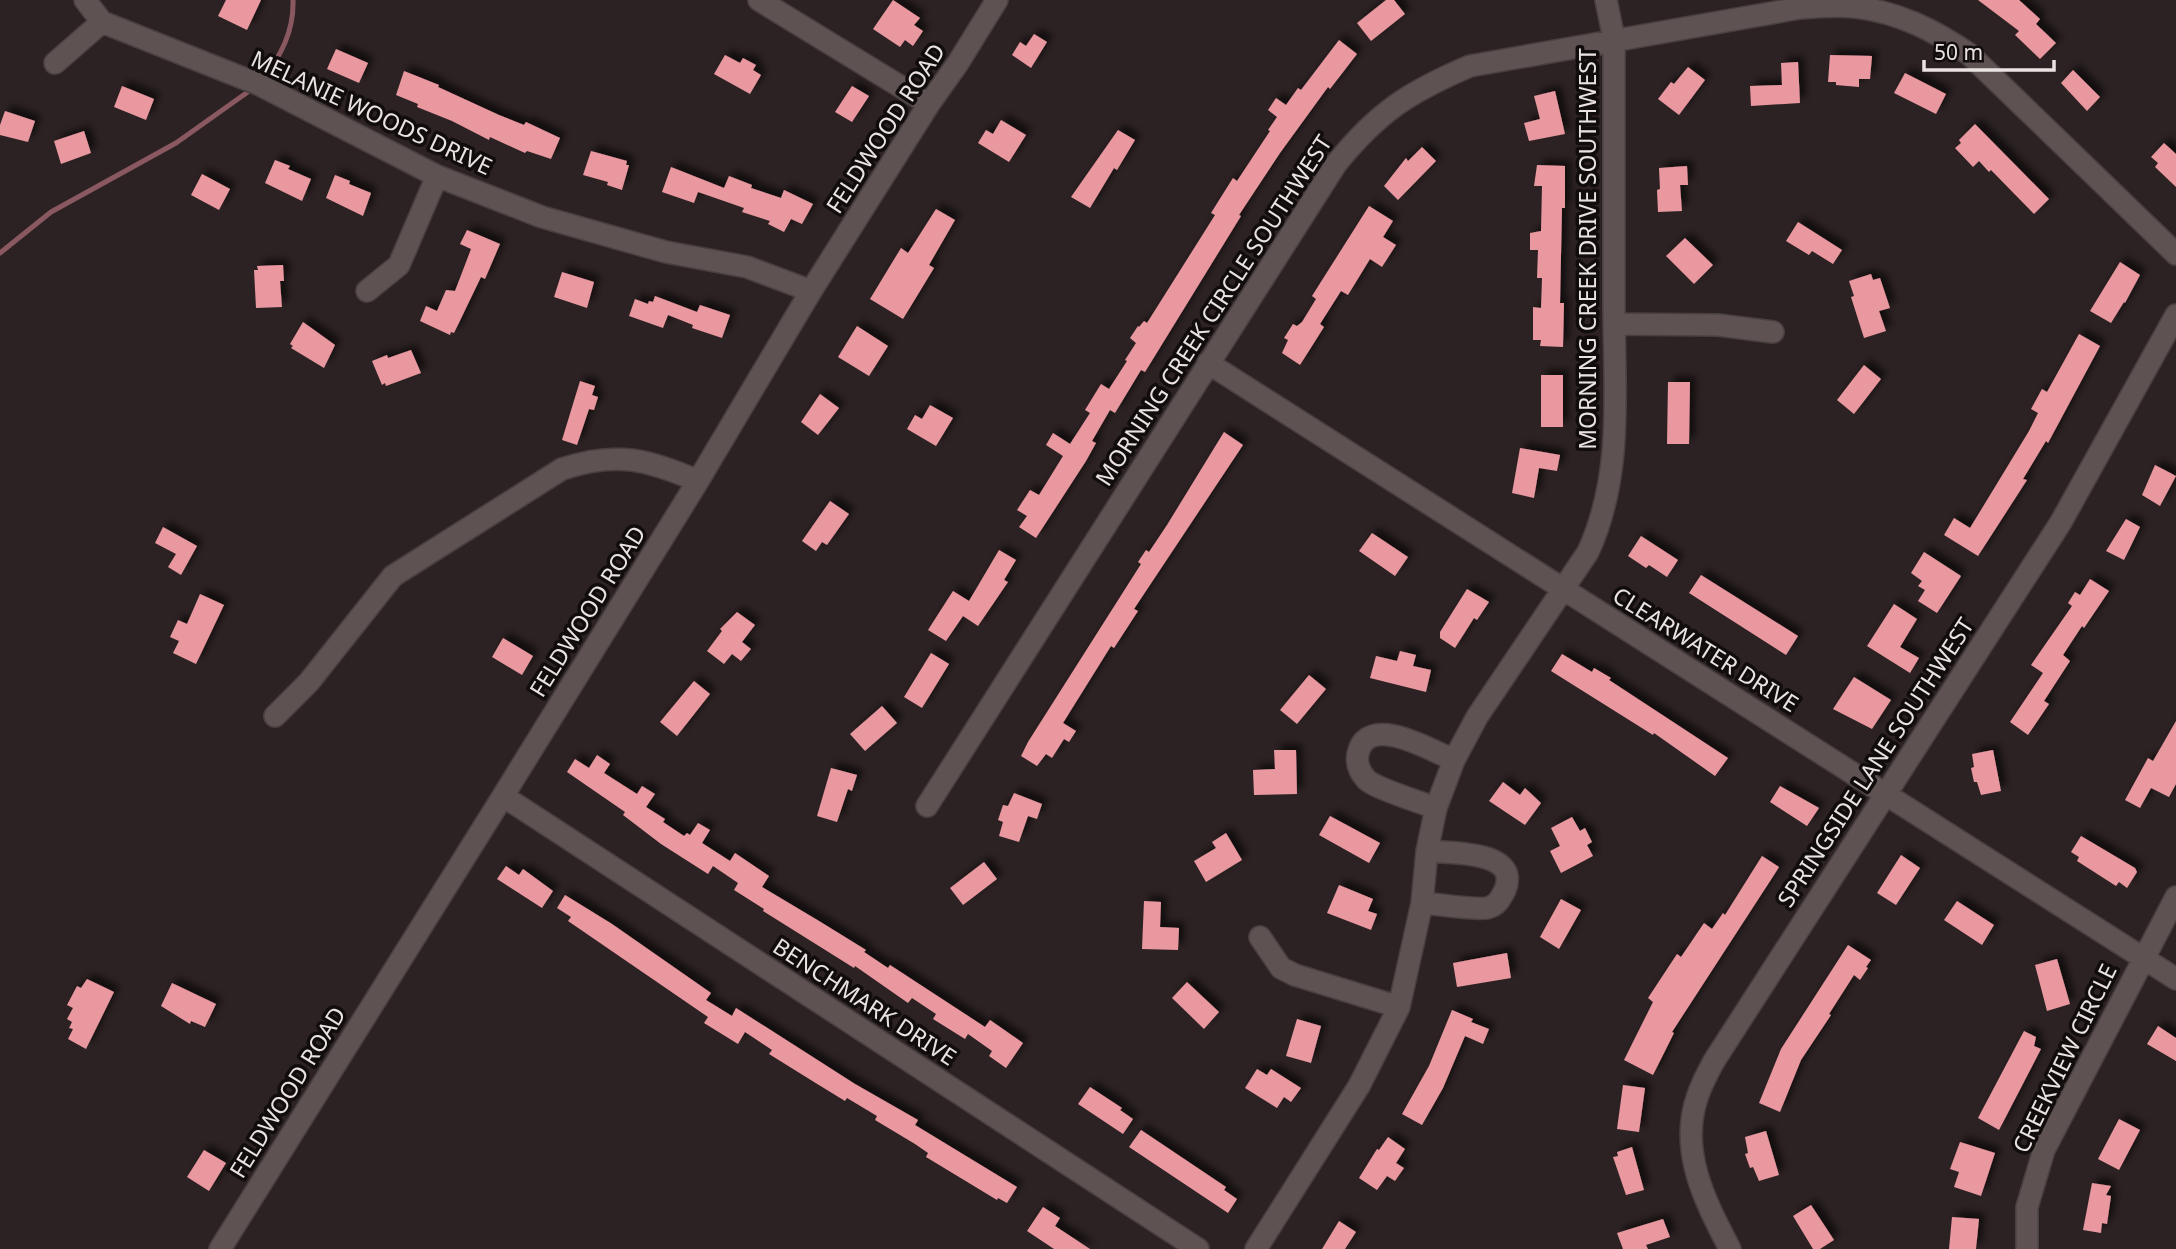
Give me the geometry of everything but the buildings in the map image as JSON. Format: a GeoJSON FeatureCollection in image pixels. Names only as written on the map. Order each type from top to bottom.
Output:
{"type":"FeatureCollection","features":[{"type":"Feature","properties":{"kind":"street"},"geometry":{"type":"LineString","coordinates":[[55,63],[102,22],[85,0]]}},
{"type":"Feature","properties":{"kind":"street"},"geometry":{"type":"LineString","coordinates":[[759,0],[929,104]]}},
{"type":"Feature","properties":{"kind":"street","name":"FELDWOOD ROAD"},"geometry":{"type":"LineString","coordinates":[[220,1249],[698,481],[811,291],[997,0]]}},
{"type":"Feature","properties":{"kind":"street","name":"MORNING CREEK DRIVE SOUTHWEST"},"geometry":{"type":"LineString","coordinates":[[1256,1249],[1359,1086],[1399,1007],[1422,903],[1427,851],[1436,808],[1454,760],[1477,717],[1588,552],[1599,528],[1606,503],[1616,424],[1614,39],[1606,0]]}},
{"type":"Feature","properties":{"kind":"street","name":"MORNING CREEK CIRCLE SOUTHWEST"},"geometry":{"type":"LineString","coordinates":[[927,806],[1336,164],[1359,136],[1386,111],[1428,83],[1470,66],[1614,39],[1800,8],[1853,4],[1916,22],[1969,54],[2176,254]]}},
{"type":"Feature","properties":{"kind":"street","name":"MELANIE WOODS DRIVE"},"geometry":{"type":"LineString","coordinates":[[102,22],[258,84],[437,176],[542,217],[666,252],[747,267],[811,291]]}},
{"type":"Feature","properties":{"kind":"street"},"geometry":{"type":"LineString","coordinates":[[367,291],[398,265],[437,176]]}},
{"type":"Feature","properties":{"kind":"street","name":"SPRINGSIDE LANE SOUTHWEST"},"geometry":{"type":"LineString","coordinates":[[1730,1249],[1705,1200],[1695,1172],[1691,1135],[1697,1096],[1714,1060],[2061,522],[2176,316]]}},
{"type":"Feature","properties":{"kind":"street"},"geometry":{"type":"LineString","coordinates":[[1614,324],[1718,325],[1773,332]]}},
{"type":"Feature","properties":{"kind":"street","name":"CLEARWATER DRIVE"},"geometry":{"type":"LineString","coordinates":[[1208,363],[2176,979]]}},
{"type":"Feature","properties":{"kind":"street"},"geometry":{"type":"LineString","coordinates":[[275,716],[309,682],[393,576],[562,469],[588,460],[616,458],[660,464],[698,481]]}},
{"type":"Feature","properties":{"kind":"street"},"geometry":{"type":"LineString","coordinates":[[1436,808],[1367,781],[1357,765],[1359,749],[1369,736],[1386,732],[1454,760]]}},
{"type":"Feature","properties":{"kind":"street","name":"BENCHMARK DRIVE"},"geometry":{"type":"LineString","coordinates":[[503,796],[1198,1249]]}},
{"type":"Feature","properties":{"kind":"street"},"geometry":{"type":"LineString","coordinates":[[1422,903],[1488,908],[1500,901],[1507,883],[1504,869],[1491,857],[1427,851]]}},
{"type":"Feature","properties":{"kind":"street","name":"CREEKVIEW CIRCLE"},"geometry":{"type":"LineString","coordinates":[[2027,1249],[2026,1207],[2044,1150],[2176,897]]}},
{"type":"Feature","properties":{"kind":"street"},"geometry":{"type":"LineString","coordinates":[[1260,937],[1281,968],[1295,975],[1399,1007]]}},
{"type":"Feature","properties":{"kind":"waterway"},"geometry":{"type":"LineString","coordinates":[[262,80],[275,62],[289,33],[293,0]]}},
{"type":"Feature","properties":{"kind":"waterway"},"geometry":{"type":"LineString","coordinates":[[0,253],[51,212],[176,143],[252,89]]}}]}
